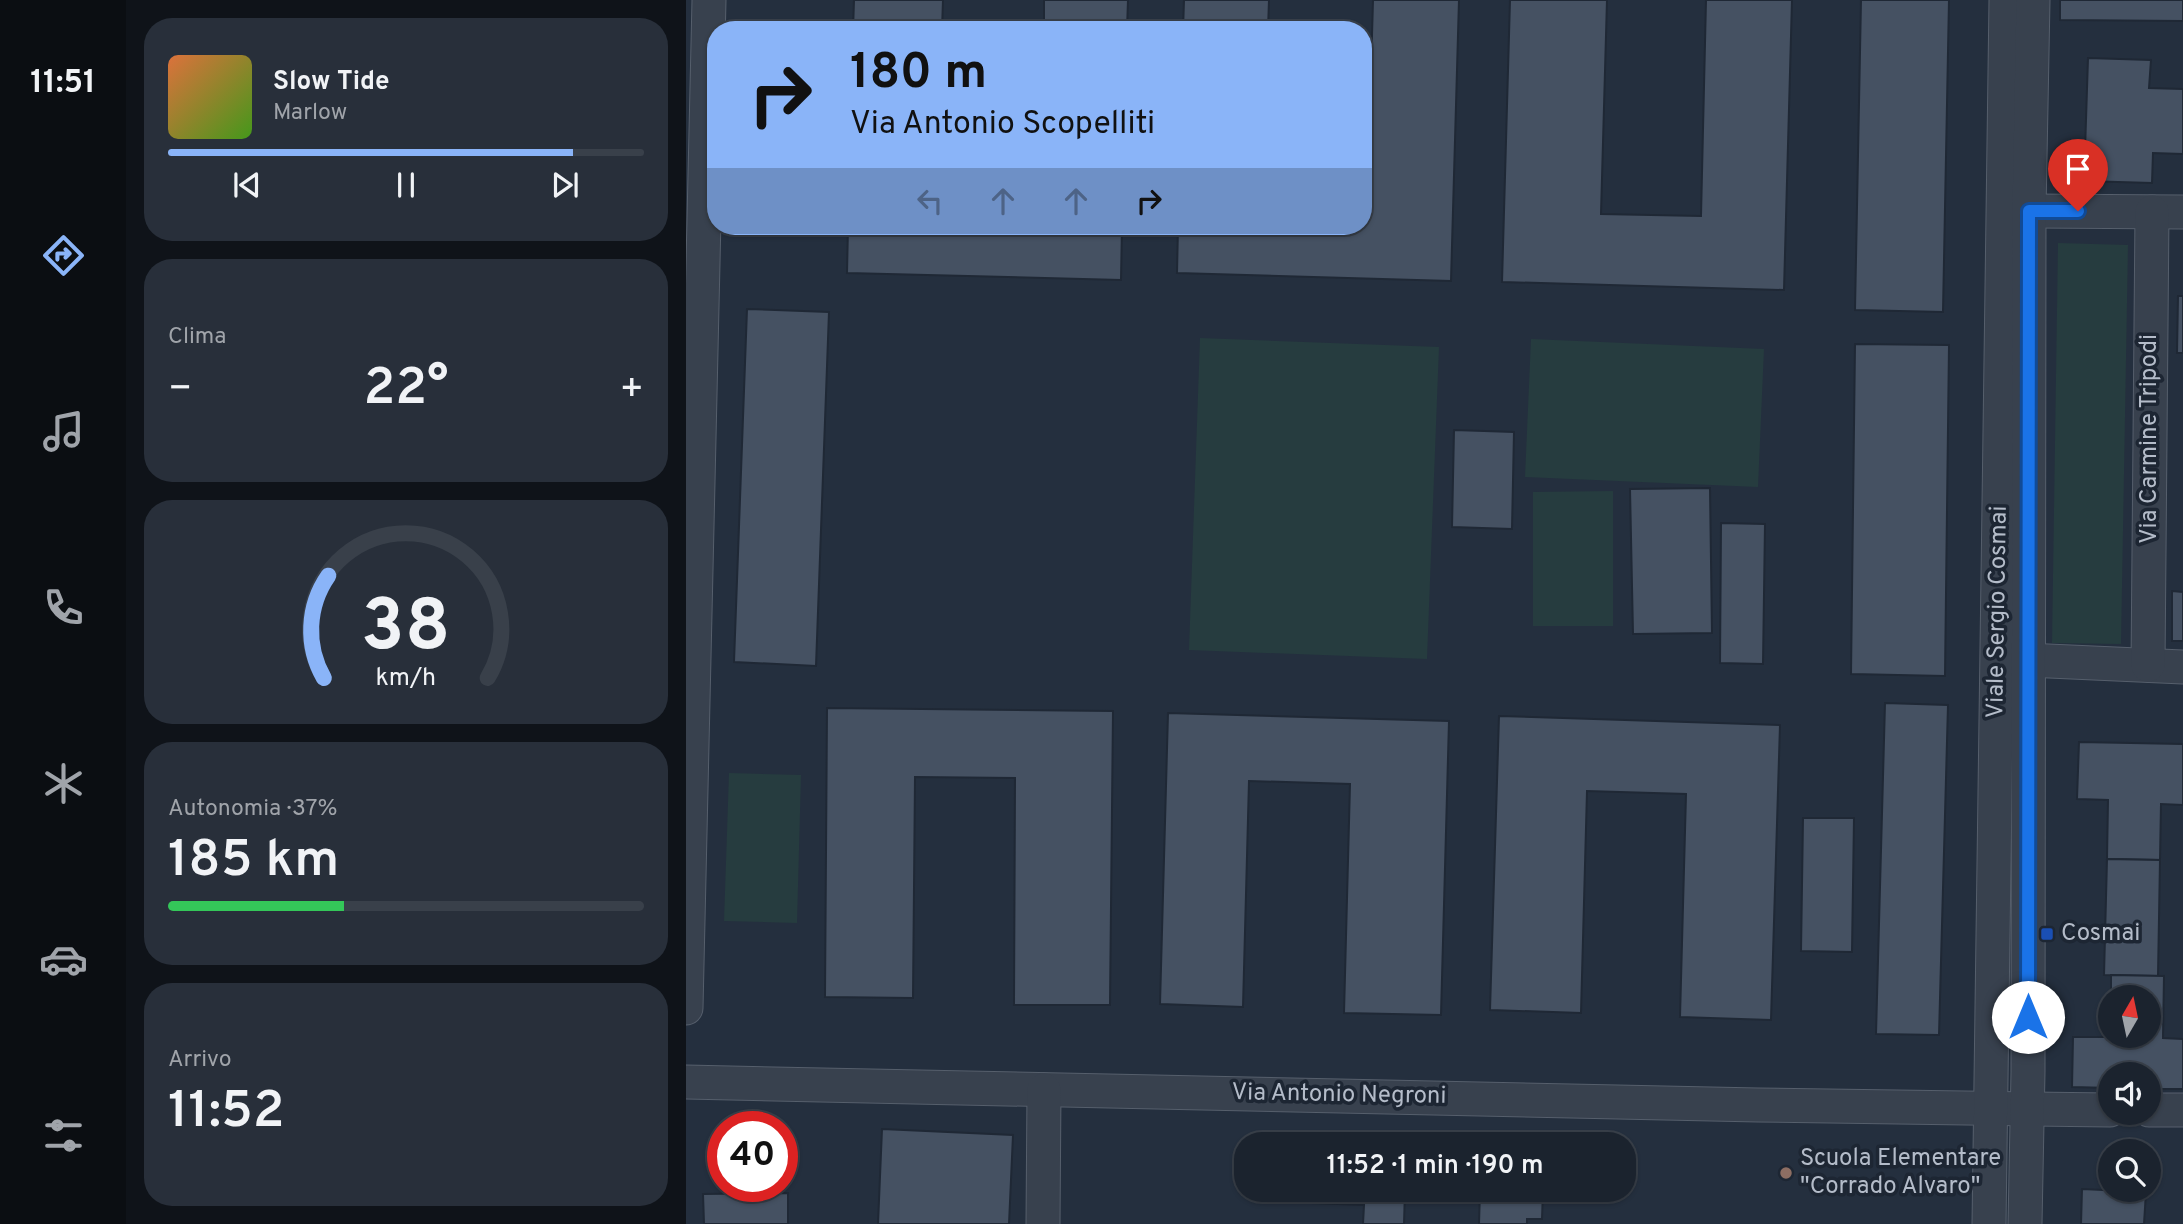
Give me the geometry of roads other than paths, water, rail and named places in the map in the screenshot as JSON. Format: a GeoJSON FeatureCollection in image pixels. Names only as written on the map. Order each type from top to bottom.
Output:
{"type":"FeatureCollection","features":[{"type":"Feature","properties":{"kind":"street"},"geometry":{"type":"LineString","coordinates":[[686,6],[688,0]]}},
{"type":"Feature","properties":{"kind":"street"},"geometry":{"type":"LineString","coordinates":[[709,0],[709,21]]}},
{"type":"Feature","properties":{"kind":"street","name":"Viale Sergio Cosmai"},"geometry":{"type":"LineString","coordinates":[[1989,1224],[2006,0]]}},
{"type":"Feature","properties":{"kind":"street","name":"Viale Sergio Cosmai"},"geometry":{"type":"LineString","coordinates":[[2025,1224],[2029,211],[2033,0]]}},
{"type":"Feature","properties":{"kind":"street"},"geometry":{"type":"LineString","coordinates":[[686,1008],[707,88]]}},
{"type":"Feature","properties":{"kind":"street"},"geometry":{"type":"LineString","coordinates":[[2029,211],[2167,212]]}},
{"type":"Feature","properties":{"kind":"street","name":"Via Carmine Tripodi"},"geometry":{"type":"LineString","coordinates":[[2148,665],[2167,212]]}},
{"type":"Feature","properties":{"kind":"street"},"geometry":{"type":"LineString","coordinates":[[2028,660],[2183,667]]}},
{"type":"Feature","properties":{"kind":"street","name":"Via Antonio Negroni"},"geometry":{"type":"LineString","coordinates":[[686,1082],[2098,1110]]}},
{"type":"Feature","properties":{"kind":"street"},"geometry":{"type":"LineString","coordinates":[[1043,1224],[1044,1090]]}},
{"type":"Feature","properties":{"kind":"street"},"geometry":{"type":"LineString","coordinates":[[2161,1110],[2183,1110]]}},
{"type":"Feature","properties":{"kind":"place","name":"Cosmai"},"geometry":{"type":"Point","coordinates":[2047,934]}},
{"type":"Feature","properties":{"kind":"place","name":"Scuola Elementare \"Corrado Alvaro\""},"geometry":{"type":"Point","coordinates":[1786,1173]}}]}
